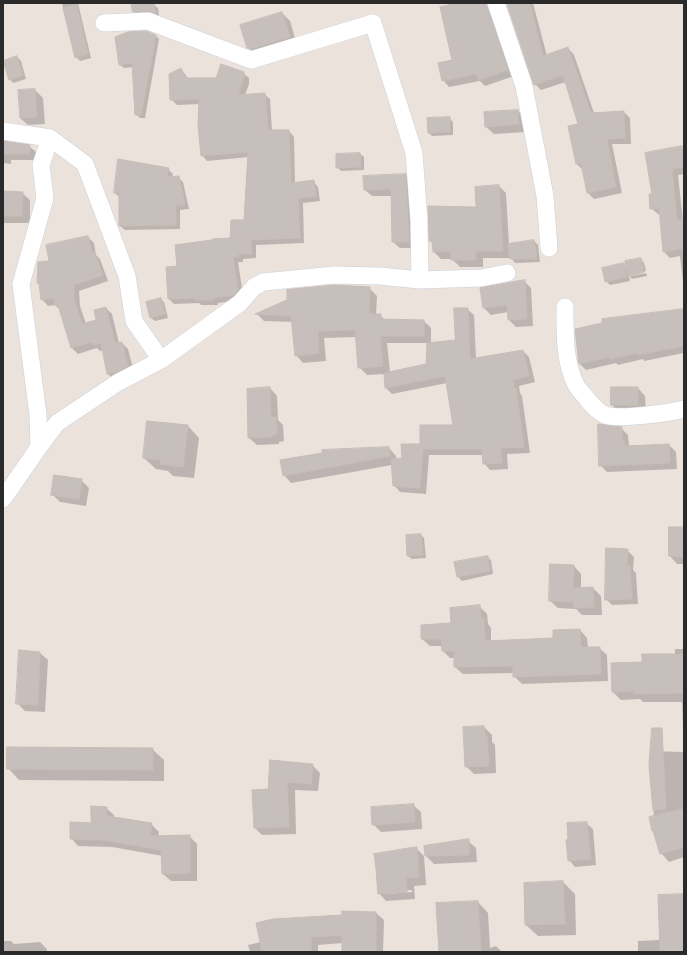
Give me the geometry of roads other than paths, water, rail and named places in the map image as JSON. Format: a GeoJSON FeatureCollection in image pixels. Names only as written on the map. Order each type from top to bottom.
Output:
{"type":"FeatureCollection","features":[{"type":"Feature","properties":{"kind":"street"},"geometry":{"type":"LineString","coordinates":[[496,3],[524,86],[545,196],[549,248]]}},
{"type":"Feature","properties":{"kind":"street"},"geometry":{"type":"LineString","coordinates":[[104,23],[148,21],[251,60],[373,23],[414,153],[419,220],[420,280]]}},
{"type":"Feature","properties":{"kind":"street"},"geometry":{"type":"LineString","coordinates":[[3,131],[50,138],[85,164],[127,276],[134,321],[161,360]]}},
{"type":"Feature","properties":{"kind":"street"},"geometry":{"type":"LineString","coordinates":[[39,447],[38,415],[21,284],[44,198],[41,165],[50,138]]}},
{"type":"Feature","properties":{"kind":"street"},"geometry":{"type":"LineString","coordinates":[[3,500],[57,423],[117,383],[161,360],[240,303],[254,286],[263,282],[334,275],[380,276],[420,280],[481,278],[507,273]]}},
{"type":"Feature","properties":{"kind":"street"},"geometry":{"type":"LineString","coordinates":[[565,307],[566,342],[570,369],[577,386],[593,406],[605,415],[617,417],[670,412],[684,409]]}}]}
